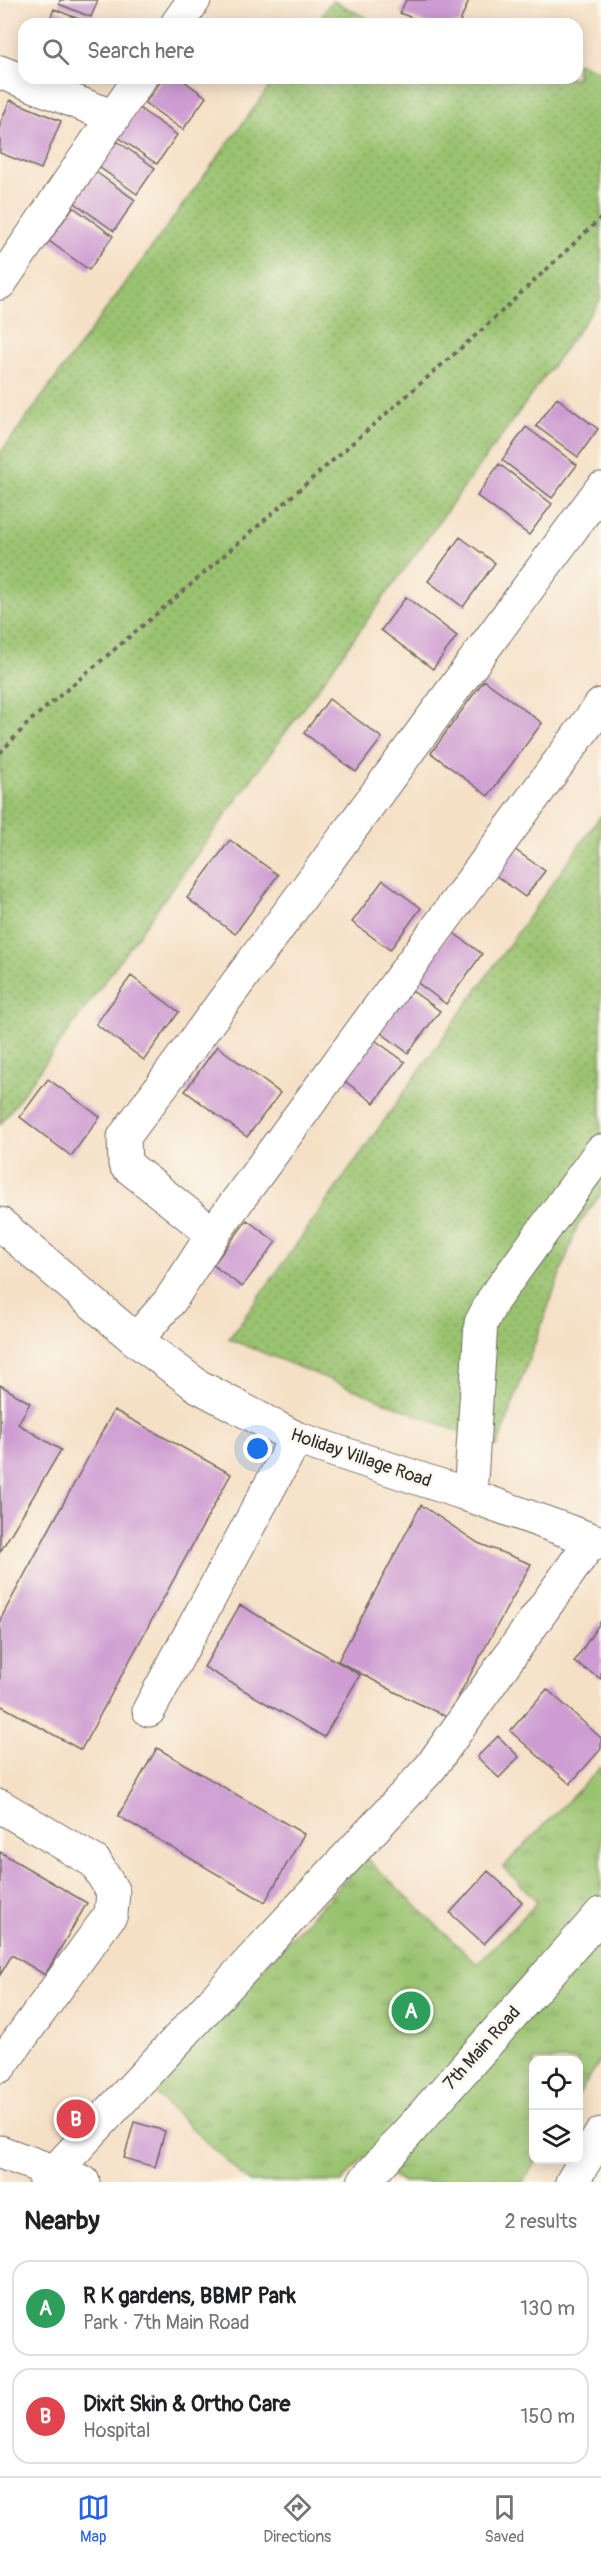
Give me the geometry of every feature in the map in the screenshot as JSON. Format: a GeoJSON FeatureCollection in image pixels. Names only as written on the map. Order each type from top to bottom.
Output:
{"type":"FeatureCollection","features":[{"type":"Feature","properties":{"kind":"street"},"geometry":{"type":"LineString","coordinates":[[181,18],[194,0]]}},
{"type":"Feature","properties":{"kind":"street"},"geometry":{"type":"LineString","coordinates":[[0,72],[18,79]]}},
{"type":"Feature","properties":{"kind":"street"},"geometry":{"type":"LineString","coordinates":[[30,84],[114,117]]}},
{"type":"Feature","properties":{"kind":"street"},"geometry":{"type":"LineString","coordinates":[[0,283],[12,244],[114,117],[136,84]]}},
{"type":"Feature","properties":{"kind":"street"},"geometry":{"type":"LineString","coordinates":[[213,1234],[125,1164],[124,1137],[601,489]]}},
{"type":"Feature","properties":{"kind":"street"},"geometry":{"type":"LineString","coordinates":[[136,1341],[170,1301],[213,1234],[601,705]]}},
{"type":"Feature","properties":{"kind":"street"},"geometry":{"type":"LineString","coordinates":[[470,1496],[481,1323],[493,1300],[601,1151]]}},
{"type":"Feature","properties":{"kind":"street","name":"Holiday Village Road"},"geometry":{"type":"LineString","coordinates":[[0,1224],[136,1341],[198,1386],[296,1438],[596,1541]]}},
{"type":"Feature","properties":{"kind":"street"},"geometry":{"type":"LineString","coordinates":[[149,1710],[296,1438]]}},
{"type":"Feature","properties":{"kind":"street"},"geometry":{"type":"LineString","coordinates":[[0,2152],[61,2179],[430,1768],[596,1541]]}},
{"type":"Feature","properties":{"kind":"street"},"geometry":{"type":"LineString","coordinates":[[0,1806],[95,1862],[112,1892],[111,1914],[0,2066]]}},
{"type":"Feature","properties":{"kind":"street","name":"7th Main Road"},"geometry":{"type":"LineString","coordinates":[[364,2182],[601,1914]]}},
{"type":"Feature","properties":{"kind":"street"},"geometry":{"type":"LineString","coordinates":[[572,2182],[601,2134]]}},
{"type":"Feature","properties":{"kind":"path"},"geometry":{"type":"LineString","coordinates":[[0,753],[30,722],[485,327],[601,218]]}},
{"type":"Feature","properties":{"kind":"green space"},"geometry":{"type":"Polygon","coordinates":[[[333,1],[367,18],[320,18],[333,1]]]}},
{"type":"Feature","properties":{"kind":"green space"},"geometry":{"type":"Polygon","coordinates":[[[583,64],[601,72],[601,299],[0,1125],[0,454],[272,84],[583,84],[583,64]]]}},
{"type":"Feature","properties":{"kind":"green space"},"geometry":{"type":"Polygon","coordinates":[[[601,815],[601,1194],[578,1225],[497,1447],[229,1339],[601,815]]]}},
{"type":"Feature","properties":{"kind":"green space"},"geometry":{"type":"Polygon","coordinates":[[[601,1767],[601,2059],[583,2088],[583,2056],[529,2056],[529,2164],[534,2164],[523,2182],[403,2182],[364,2157],[342,2182],[249,2182],[149,2088],[366,1858],[477,1964],[538,1902],[503,1867],[601,1767]]]}},
{"type":"Feature","properties":{"kind":"building"},"geometry":{"type":"Polygon","coordinates":[[[60,0],[98,0],[91,17],[59,4],[60,0]]]}},
{"type":"Feature","properties":{"kind":"building"},"geometry":{"type":"Polygon","coordinates":[[[406,0],[469,0],[462,18],[412,18],[400,13],[406,0]]]}},
{"type":"Feature","properties":{"kind":"building"},"geometry":{"type":"Polygon","coordinates":[[[54,9],[76,18],[50,18],[54,9]]]}},
{"type":"Feature","properties":{"kind":"building"},"geometry":{"type":"Polygon","coordinates":[[[159,84],[188,84],[206,97],[183,130],[145,103],[159,84]]]}},
{"type":"Feature","properties":{"kind":"building"},"geometry":{"type":"Polygon","coordinates":[[[10,100],[61,121],[41,169],[0,153],[0,124],[10,100]]]}},
{"type":"Feature","properties":{"kind":"building"},"geometry":{"type":"Polygon","coordinates":[[[139,108],[177,135],[157,164],[118,137],[139,108]]]}},
{"type":"Feature","properties":{"kind":"building"},"geometry":{"type":"Polygon","coordinates":[[[117,141],[155,168],[137,194],[99,167],[117,141]]]}},
{"type":"Feature","properties":{"kind":"building"},"geometry":{"type":"Polygon","coordinates":[[[96,172],[135,200],[114,231],[75,203],[96,172]]]}},
{"type":"Feature","properties":{"kind":"building"},"geometry":{"type":"Polygon","coordinates":[[[73,207],[113,236],[89,270],[49,241],[73,207]]]}},
{"type":"Feature","properties":{"kind":"building"},"geometry":{"type":"Polygon","coordinates":[[[557,398],[598,429],[578,457],[536,426],[557,398]]]}},
{"type":"Feature","properties":{"kind":"building"},"geometry":{"type":"Polygon","coordinates":[[[526,427],[577,465],[552,498],[502,460],[526,427]]]}},
{"type":"Feature","properties":{"kind":"building"},"geometry":{"type":"Polygon","coordinates":[[[499,464],[552,504],[529,535],[477,496],[499,464]]]}},
{"type":"Feature","properties":{"kind":"building"},"geometry":{"type":"Polygon","coordinates":[[[460,537],[495,563],[463,607],[428,581],[460,537]]]}},
{"type":"Feature","properties":{"kind":"building"},"geometry":{"type":"Polygon","coordinates":[[[406,597],[457,636],[433,669],[381,630],[406,597]]]}},
{"type":"Feature","properties":{"kind":"building"},"geometry":{"type":"Polygon","coordinates":[[[484,680],[542,723],[488,796],[431,753],[484,680]]]}},
{"type":"Feature","properties":{"kind":"building"},"geometry":{"type":"Polygon","coordinates":[[[329,699],[382,738],[356,772],[304,733],[329,699]]]}},
{"type":"Feature","properties":{"kind":"building"},"geometry":{"type":"Polygon","coordinates":[[[230,840],[278,875],[235,934],[187,898],[230,840]]]}},
{"type":"Feature","properties":{"kind":"building"},"geometry":{"type":"Polygon","coordinates":[[[514,849],[545,871],[525,897],[495,875],[514,849]]]}},
{"type":"Feature","properties":{"kind":"building"},"geometry":{"type":"Polygon","coordinates":[[[383,880],[421,908],[390,950],[352,922],[383,880]]]}},
{"type":"Feature","properties":{"kind":"building"},"geometry":{"type":"Polygon","coordinates":[[[451,931],[482,954],[446,1004],[414,980],[451,931]]]}},
{"type":"Feature","properties":{"kind":"building"},"geometry":{"type":"Polygon","coordinates":[[[131,976],[179,1012],[144,1060],[96,1024],[131,976]]]}},
{"type":"Feature","properties":{"kind":"building"},"geometry":{"type":"Polygon","coordinates":[[[411,990],[440,1011],[408,1053],[380,1032],[411,990]]]}},
{"type":"Feature","properties":{"kind":"building"},"geometry":{"type":"Polygon","coordinates":[[[372,1038],[405,1062],[374,1103],[342,1079],[372,1038]]]}},
{"type":"Feature","properties":{"kind":"building"},"geometry":{"type":"Polygon","coordinates":[[[217,1046],[280,1093],[247,1137],[185,1091],[217,1046]]]}},
{"type":"Feature","properties":{"kind":"building"},"geometry":{"type":"Polygon","coordinates":[[[48,1079],[100,1117],[71,1156],[20,1117],[48,1079]]]}},
{"type":"Feature","properties":{"kind":"building"},"geometry":{"type":"Polygon","coordinates":[[[247,1220],[276,1242],[242,1287],[213,1265],[247,1220]]]}},
{"type":"Feature","properties":{"kind":"building"},"geometry":{"type":"Polygon","coordinates":[[[0,1385],[30,1403],[18,1424],[61,1450],[0,1552],[0,1385]]]}},
{"type":"Feature","properties":{"kind":"building"},"geometry":{"type":"Polygon","coordinates":[[[114,1410],[231,1474],[81,1750],[0,1705],[0,1620],[114,1410]]]}},
{"type":"Feature","properties":{"kind":"building"},"geometry":{"type":"Polygon","coordinates":[[[421,1505],[478,1543],[531,1564],[447,1717],[338,1661],[421,1505]]]}},
{"type":"Feature","properties":{"kind":"building"},"geometry":{"type":"Polygon","coordinates":[[[240,1605],[360,1675],[324,1737],[204,1667],[240,1605]]]}},
{"type":"Feature","properties":{"kind":"building"},"geometry":{"type":"Polygon","coordinates":[[[601,1621],[601,1679],[574,1662],[601,1621]]]}},
{"type":"Feature","properties":{"kind":"building"},"geometry":{"type":"Polygon","coordinates":[[[547,1689],[601,1738],[601,1749],[570,1784],[510,1731],[547,1689]]]}},
{"type":"Feature","properties":{"kind":"building"},"geometry":{"type":"Polygon","coordinates":[[[498,1736],[519,1757],[499,1778],[477,1757],[498,1736]]]}},
{"type":"Feature","properties":{"kind":"building"},"geometry":{"type":"Polygon","coordinates":[[[157,1748],[304,1834],[265,1902],[118,1816],[157,1748]]]}},
{"type":"Feature","properties":{"kind":"building"},"geometry":{"type":"Polygon","coordinates":[[[0,1852],[87,1903],[45,1975],[12,1955],[0,1975],[0,1852]]]}},
{"type":"Feature","properties":{"kind":"building"},"geometry":{"type":"Polygon","coordinates":[[[488,1871],[522,1902],[484,1944],[450,1913],[488,1871]]]}},
{"type":"Feature","properties":{"kind":"building"},"geometry":{"type":"Polygon","coordinates":[[[134,2122],[165,2131],[155,2167],[124,2158],[134,2122]]]}},
{"type":"Feature","properties":{"kind":"place","name":"R K gardens, BBMP Park"},"geometry":{"type":"Point","coordinates":[411,2011]}},
{"type":"Feature","properties":{"kind":"place","name":"Dixit Skin & Ortho Care"},"geometry":{"type":"Point","coordinates":[76,2119]}}]}
